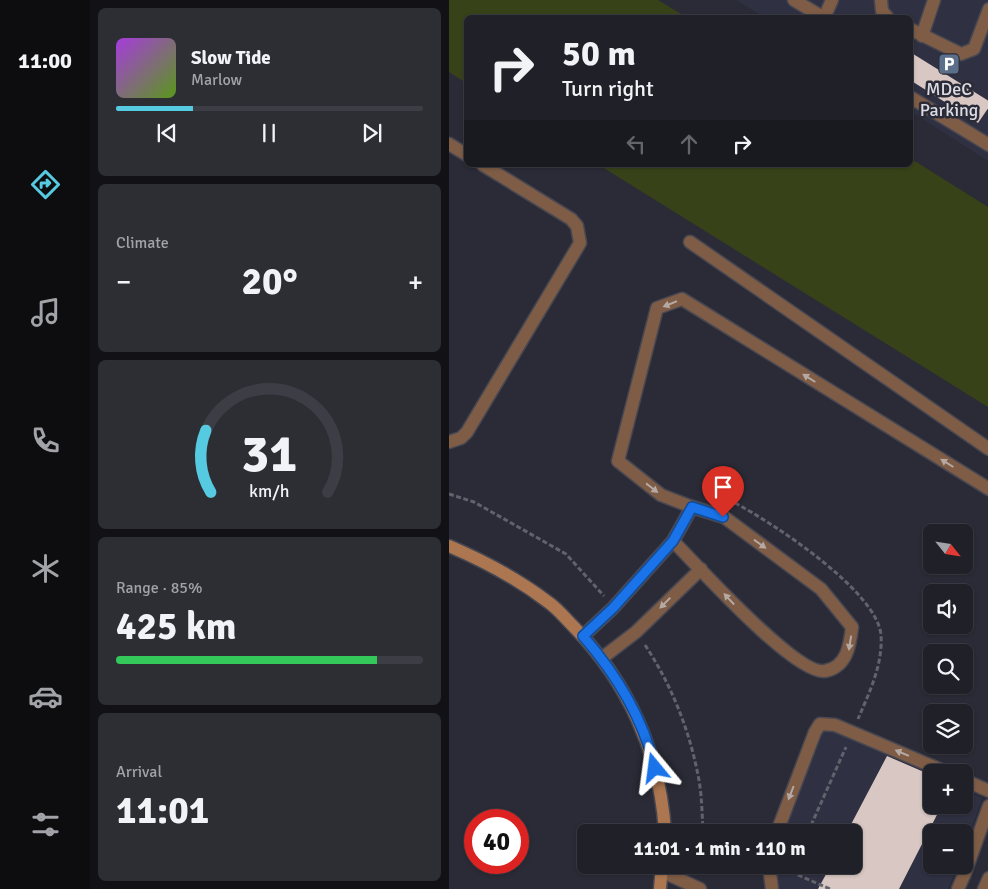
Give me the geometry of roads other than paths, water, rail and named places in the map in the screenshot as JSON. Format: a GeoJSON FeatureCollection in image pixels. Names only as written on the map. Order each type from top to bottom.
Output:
{"type":"FeatureCollection","features":[{"type":"Feature","properties":{"kind":"street"},"geometry":{"type":"LineString","coordinates":[[449,546],[478,558],[523,584],[550,603],[602,658],[636,712],[651,752],[663,800],[664,824]]}},
{"type":"Feature","properties":{"kind":"street"},"geometry":{"type":"LineString","coordinates":[[660,889],[661,874]]}},
{"type":"Feature","properties":{"kind":"lane"},"geometry":{"type":"LineString","coordinates":[[794,0],[819,15]]}},
{"type":"Feature","properties":{"kind":"lane"},"geometry":{"type":"LineString","coordinates":[[825,15],[832,0]]}},
{"type":"Feature","properties":{"kind":"lane"},"geometry":{"type":"LineString","coordinates":[[881,0],[882,11],[885,15]]}},
{"type":"Feature","properties":{"kind":"lane"},"geometry":{"type":"LineString","coordinates":[[934,0],[916,32],[953,52],[961,54],[974,49],[988,9]]}},
{"type":"Feature","properties":{"kind":"lane"},"geometry":{"type":"LineString","coordinates":[[913,99],[988,145]]}},
{"type":"Feature","properties":{"kind":"lane"},"geometry":{"type":"LineString","coordinates":[[449,144],[464,153]]}},
{"type":"Feature","properties":{"kind":"lane"},"geometry":{"type":"LineString","coordinates":[[449,442],[461,438],[467,432],[580,243],[577,226],[571,218],[486,167]]}},
{"type":"Feature","properties":{"kind":"lane"},"geometry":{"type":"LineString","coordinates":[[690,242],[988,449]]}},
{"type":"Feature","properties":{"kind":"lane"},"geometry":{"type":"LineString","coordinates":[[673,541],[757,626],[808,668],[823,671],[836,667],[849,651],[852,627],[821,589],[723,517],[661,495],[618,461],[657,308],[682,299],[988,489]]}},
{"type":"Feature","properties":{"kind":"lane"},"geometry":{"type":"LineString","coordinates":[[583,636],[613,608],[673,541],[692,507]]}},
{"type":"Feature","properties":{"kind":"lane"},"geometry":{"type":"LineString","coordinates":[[602,658],[636,632],[701,569]]}},
{"type":"Feature","properties":{"kind":"lane"},"geometry":{"type":"LineString","coordinates":[[780,824],[815,732],[820,724],[835,725],[927,764]]}},
{"type":"Feature","properties":{"kind":"lane"},"geometry":{"type":"LineString","coordinates":[[973,784],[988,791]]}},
{"type":"Feature","properties":{"kind":"lane"},"geometry":{"type":"LineString","coordinates":[[958,889],[988,806]]}},
{"type":"Feature","properties":{"kind":"lane"},"geometry":{"type":"LineString","coordinates":[[673,874],[700,889]]}},
{"type":"Feature","properties":{"kind":"lane"},"geometry":{"type":"LineString","coordinates":[[770,874],[772,889]]}},
{"type":"Feature","properties":{"kind":"lane"},"geometry":{"type":"LineString","coordinates":[[984,889],[988,878]]}},
{"type":"Feature","properties":{"kind":"place","name":"MDeC Parking"},"geometry":{"type":"Point","coordinates":[949,64]}}]}
